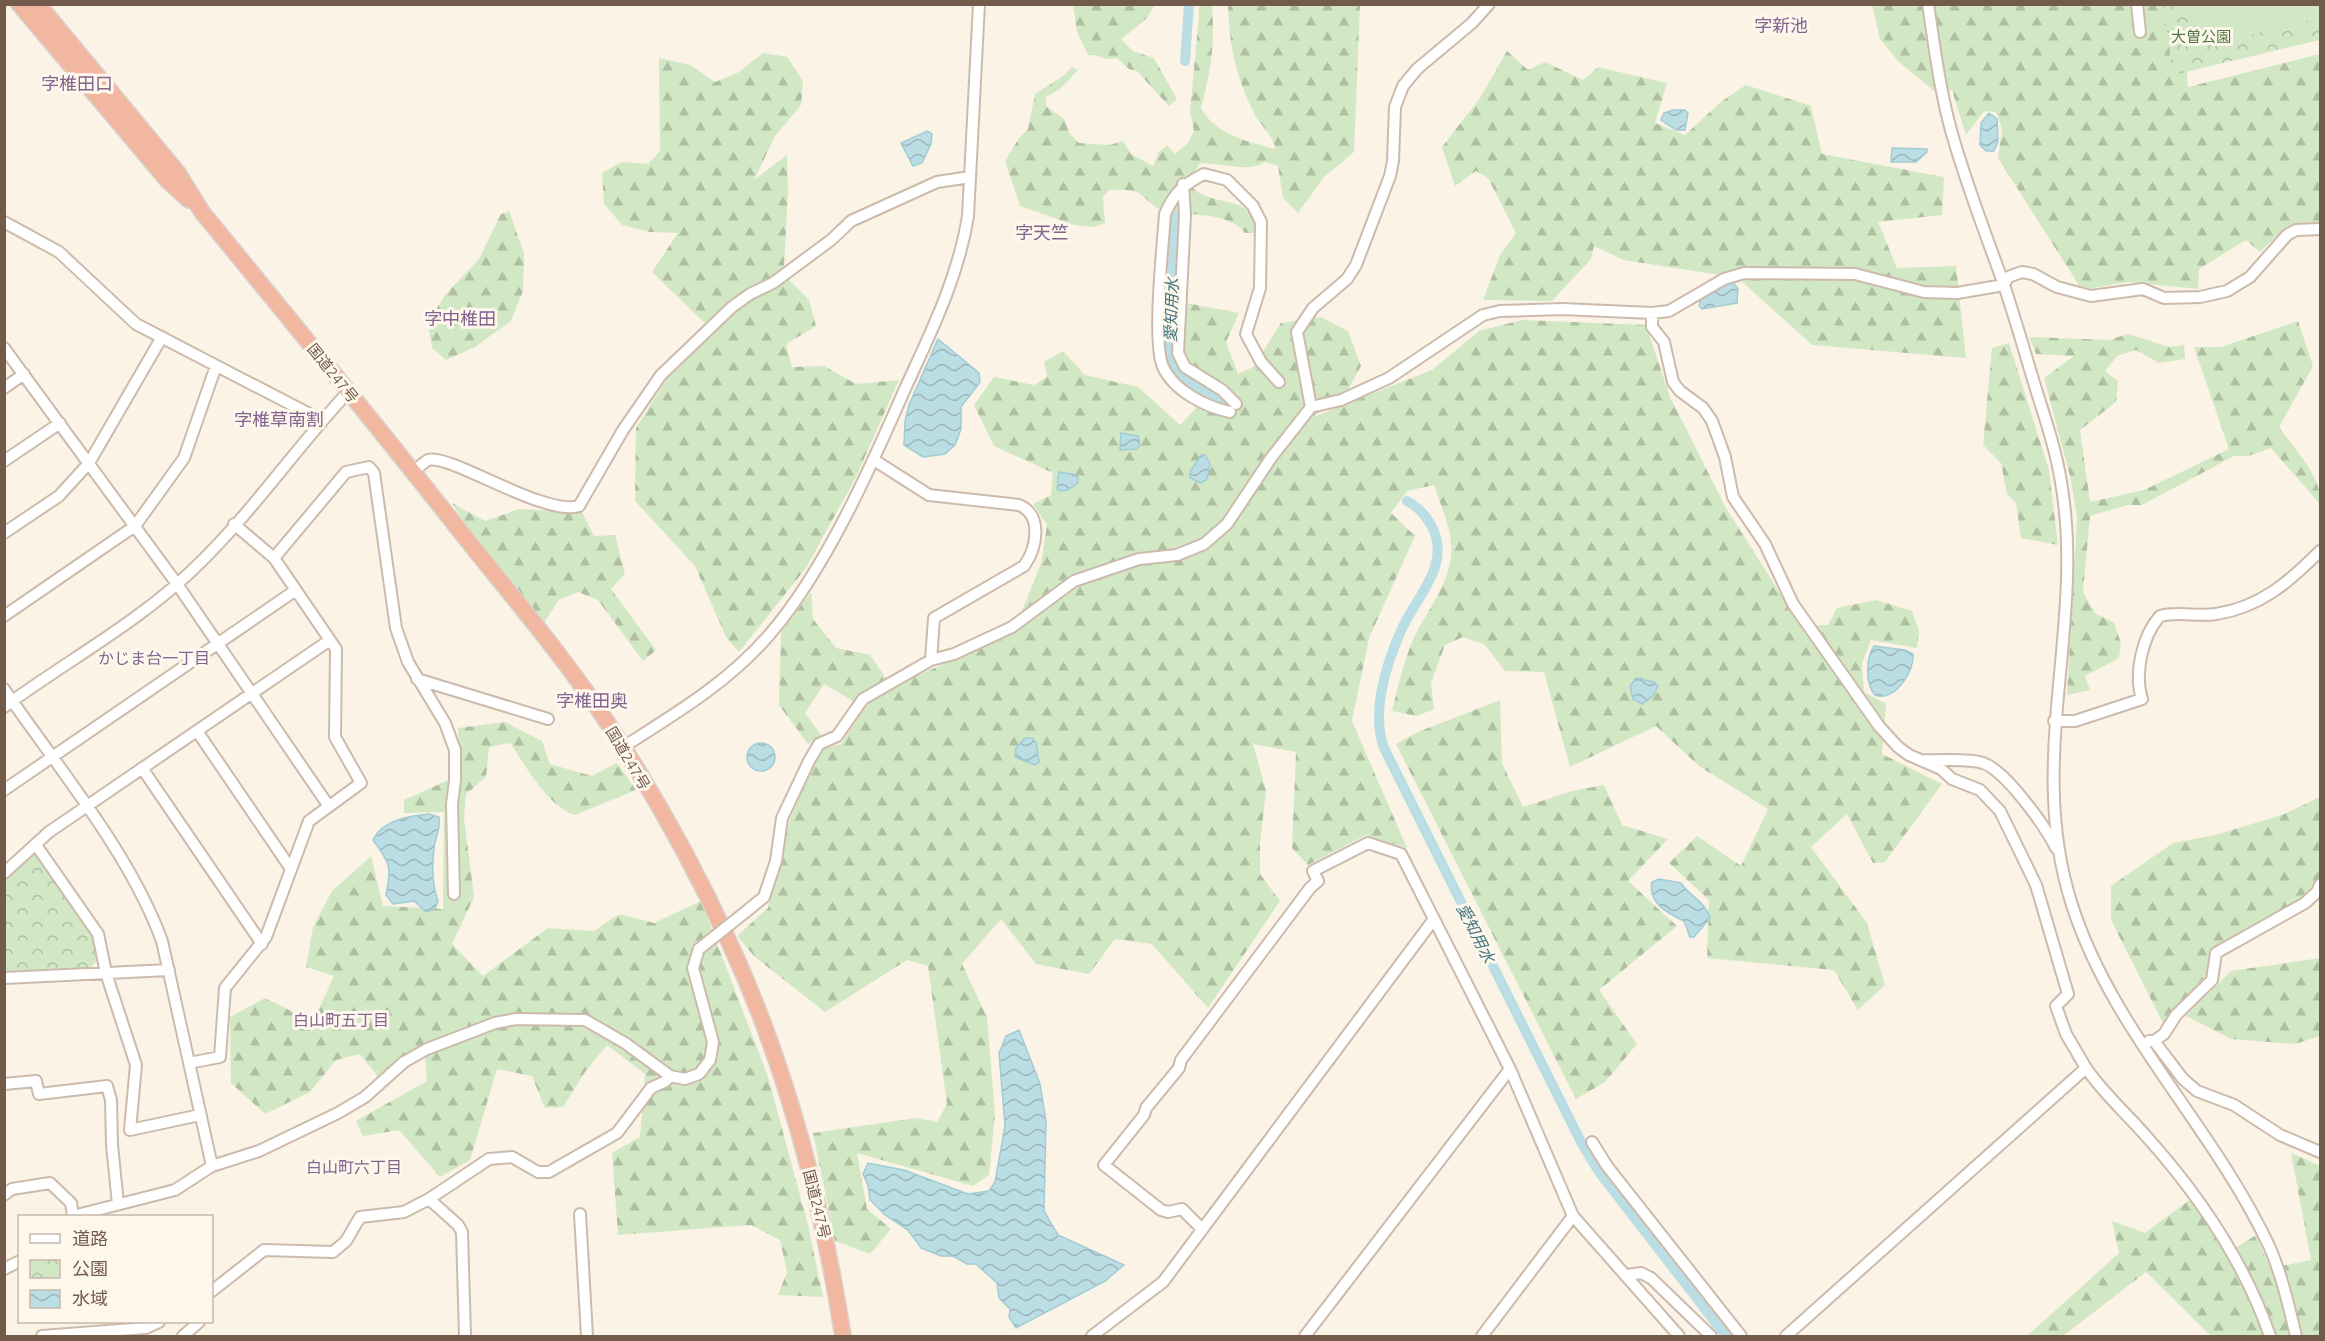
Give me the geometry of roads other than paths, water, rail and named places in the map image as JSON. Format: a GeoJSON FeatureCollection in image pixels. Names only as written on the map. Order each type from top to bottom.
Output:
{"type":"FeatureCollection","features":[{"type":"Feature","properties":{"kind":"highway","name":"国道247号"},"geometry":{"type":"LineString","coordinates":[[19,4],[168,180],[202,212],[349,391],[580,684],[622,747],[700,884],[731,945],[754,1003],[800,1133],[831,1263],[843,1336]]}},
{"type":"Feature","properties":{"kind":"highway","name":"国道247号"},"geometry":{"type":"LineString","coordinates":[[38,4],[178,173],[202,212]]}},
{"type":"Feature","properties":{"kind":"street"},"geometry":{"type":"LineString","coordinates":[[622,747],[713,688],[770,634],[812,573],[874,460],[954,279],[966,226],[979,4]]}},
{"type":"Feature","properties":{"kind":"street"},"geometry":{"type":"LineString","coordinates":[[1311,407],[1297,332],[1313,308],[1347,279],[1356,265],[1390,176],[1393,161],[1395,107],[1403,86],[1417,69],[1472,23],[1489,4]]}},
{"type":"Feature","properties":{"kind":"street"},"geometry":{"type":"LineString","coordinates":[[1928,4],[1940,82],[1954,143],[2004,285],[2046,420],[2061,482],[2068,554],[2052,773],[2059,854],[2072,906],[2086,945],[2139,1043],[2191,1116],[2249,1208],[2271,1251],[2296,1336]]}},
{"type":"Feature","properties":{"kind":"street"},"geometry":{"type":"LineString","coordinates":[[2137,4],[2140,32]]}},
{"type":"Feature","properties":{"kind":"street"},"geometry":{"type":"LineString","coordinates":[[1183,184],[1185,215],[1178,353],[1185,368],[1222,390],[1233,408],[1217,409],[1186,393],[1171,380],[1160,357],[1165,214],[1172,198],[1183,184],[1203,174],[1227,180],[1253,206],[1261,222],[1258,298],[1246,334],[1261,362],[1279,382]]}},
{"type":"Feature","properties":{"kind":"street"},"geometry":{"type":"LineString","coordinates":[[413,472],[427,461],[438,460],[477,473],[510,490],[550,505],[562,508],[579,506],[623,430],[661,375],[732,307],[750,294],[773,283],[831,240],[851,221],[937,182],[970,177]]}},
{"type":"Feature","properties":{"kind":"street"},"geometry":{"type":"LineString","coordinates":[[4,222],[59,252],[77,266],[128,318],[321,420]]}},
{"type":"Feature","properties":{"kind":"street"},"geometry":{"type":"LineString","coordinates":[[2004,285],[2008,277],[2022,272],[2033,274],[2057,287],[2091,296],[2143,289],[2164,298],[2206,296],[2227,291],[2250,277],[2287,235],[2296,230],[2320,229]]}},
{"type":"Feature","properties":{"kind":"street"},"geometry":{"type":"LineString","coordinates":[[77,1215],[175,1190],[212,1166],[259,1151],[338,1113],[365,1096],[404,1062],[427,1049],[469,1032],[516,1019],[585,1020],[625,1043],[670,1076],[686,1078],[699,1074],[705,1069],[713,1051],[709,1022],[693,968],[699,949],[764,897],[776,861],[782,818],[798,781],[819,744],[837,736],[863,699],[930,660],[954,654],[1012,627],[1074,581],[1139,559],[1177,555],[1204,544],[1227,524],[1248,497],[1264,466],[1311,407],[1341,400],[1389,378],[1483,315],[1500,311],[1562,309],[1652,313],[1669,311],[1724,279],[1744,273],[1855,274],[1924,292],[1957,293],[2004,285]]}},
{"type":"Feature","properties":{"kind":"street"},"geometry":{"type":"LineString","coordinates":[[1652,313],[1652,327],[1664,342],[1673,382],[1680,391],[1705,410],[1712,421],[1725,457],[1733,497],[1765,544],[1793,604],[1880,726],[1898,747],[1941,769],[1952,779],[1980,790],[1990,798],[2005,820],[2036,885],[2068,994],[2056,1006],[2066,1034],[2101,1089],[2146,1135],[2204,1205],[2218,1227],[2255,1299],[2270,1336]]}},
{"type":"Feature","properties":{"kind":"street"},"geometry":{"type":"LineString","coordinates":[[4,533],[58,496],[89,463],[162,337]]}},
{"type":"Feature","properties":{"kind":"street"},"geometry":{"type":"LineString","coordinates":[[4,348],[177,584],[328,805]]}},
{"type":"Feature","properties":{"kind":"street"},"geometry":{"type":"LineString","coordinates":[[4,615],[135,526],[184,458],[216,366]]}},
{"type":"Feature","properties":{"kind":"street"},"geometry":{"type":"LineString","coordinates":[[4,388],[24,374]]}},
{"type":"Feature","properties":{"kind":"street"},"geometry":{"type":"LineString","coordinates":[[8,704],[144,611],[177,584],[234,524],[321,420],[349,391]]}},
{"type":"Feature","properties":{"kind":"street"},"geometry":{"type":"LineString","coordinates":[[4,461],[60,423]]}},
{"type":"Feature","properties":{"kind":"street"},"geometry":{"type":"LineString","coordinates":[[874,460],[929,495],[1019,505],[1028,509],[1036,523],[1032,555],[1024,566],[934,618],[930,660]]}},
{"type":"Feature","properties":{"kind":"street"},"geometry":{"type":"LineString","coordinates":[[274,558],[346,472],[369,467],[374,473],[393,618],[403,650],[417,679],[445,723],[454,750],[455,780],[452,804],[454,894]]}},
{"type":"Feature","properties":{"kind":"street"},"geometry":{"type":"LineString","coordinates":[[189,1063],[220,1057],[225,988],[262,944],[309,821],[361,783],[335,737],[336,649],[274,558],[234,524]]}},
{"type":"Feature","properties":{"kind":"street"},"geometry":{"type":"LineString","coordinates":[[2054,721],[2075,721],[2142,699],[2137,682],[2140,665],[2149,633],[2160,616],[2215,614],[2254,604],[2291,579],[2320,551]]}},
{"type":"Feature","properties":{"kind":"street"},"geometry":{"type":"LineString","coordinates":[[4,790],[296,590]]}},
{"type":"Feature","properties":{"kind":"street"},"geometry":{"type":"LineString","coordinates":[[4,873],[49,832],[330,640]]}},
{"type":"Feature","properties":{"kind":"street"},"geometry":{"type":"LineString","coordinates":[[417,679],[548,719]]}},
{"type":"Feature","properties":{"kind":"street"},"geometry":{"type":"LineString","coordinates":[[4,690],[8,704],[51,758],[141,890],[162,941],[212,1166]]}},
{"type":"Feature","properties":{"kind":"street"},"geometry":{"type":"LineString","coordinates":[[197,731],[291,869]]}},
{"type":"Feature","properties":{"kind":"street"},"geometry":{"type":"LineString","coordinates":[[1920,759],[1981,762],[1995,769],[2044,830],[2059,854]]}},
{"type":"Feature","properties":{"kind":"street"},"geometry":{"type":"LineString","coordinates":[[142,768],[262,944]]}},
{"type":"Feature","properties":{"kind":"street"},"geometry":{"type":"LineString","coordinates":[[1201,1228],[1182,1209],[1168,1212],[1161,1210],[1104,1165],[1179,1068],[1181,1060],[1303,897],[1318,881],[1313,871],[1368,843],[1401,854],[1510,1069],[1573,1216],[1679,1336]]}},
{"type":"Feature","properties":{"kind":"street"},"geometry":{"type":"LineString","coordinates":[[36,845],[98,934],[106,973],[136,1065],[130,1130],[200,1115]]}},
{"type":"Feature","properties":{"kind":"street"},"geometry":{"type":"LineString","coordinates":[[2139,1043],[2154,1041],[2164,1034],[2176,1015],[2212,980],[2216,953],[2305,903],[2320,885]]}},
{"type":"Feature","properties":{"kind":"street"},"geometry":{"type":"LineString","coordinates":[[1092,1336],[1162,1282],[1434,920]]}},
{"type":"Feature","properties":{"kind":"street"},"geometry":{"type":"LineString","coordinates":[[4,978],[169,970]]}},
{"type":"Feature","properties":{"kind":"street"},"geometry":{"type":"LineString","coordinates":[[2154,1041],[2183,1079],[2197,1091],[2234,1105],[2280,1135],[2318,1148]]}},
{"type":"Feature","properties":{"kind":"street"},"geometry":{"type":"LineString","coordinates":[[1786,1336],[2086,1068]]}},
{"type":"Feature","properties":{"kind":"street"},"geometry":{"type":"LineString","coordinates":[[1305,1336],[1510,1069]]}},
{"type":"Feature","properties":{"kind":"street"},"geometry":{"type":"LineString","coordinates":[[213,1290],[264,1250],[333,1252],[346,1241],[360,1217],[393,1215],[429,1199],[489,1159],[512,1157],[538,1172],[549,1172],[617,1133],[651,1088],[666,1081],[670,1076]]}},
{"type":"Feature","properties":{"kind":"street"},"geometry":{"type":"LineString","coordinates":[[4,1084],[36,1081],[39,1094],[107,1086],[111,1100],[112,1145],[118,1204]]}},
{"type":"Feature","properties":{"kind":"street"},"geometry":{"type":"LineString","coordinates":[[1592,1142],[1607,1166],[1734,1334]]}},
{"type":"Feature","properties":{"kind":"street"},"geometry":{"type":"LineString","coordinates":[[4,1195],[12,1188],[50,1183],[71,1203],[73,1215]]}},
{"type":"Feature","properties":{"kind":"street"},"geometry":{"type":"LineString","coordinates":[[429,1199],[458,1225],[462,1232],[465,1336]]}},
{"type":"Feature","properties":{"kind":"street"},"geometry":{"type":"LineString","coordinates":[[580,1214],[587,1336]]}},
{"type":"Feature","properties":{"kind":"street"},"geometry":{"type":"LineString","coordinates":[[1482,1336],[1573,1216]]}},
{"type":"Feature","properties":{"kind":"street"},"geometry":{"type":"LineString","coordinates":[[4,1269],[18,1262]]}},
{"type":"Feature","properties":{"kind":"street"},"geometry":{"type":"LineString","coordinates":[[1627,1275],[1641,1273],[1651,1278],[1711,1336]]}},
{"type":"Feature","properties":{"kind":"street"},"geometry":{"type":"LineString","coordinates":[[42,1336],[146,1328],[157,1323]]}},
{"type":"Feature","properties":{"kind":"street"},"geometry":{"type":"LineString","coordinates":[[183,1336],[198,1323]]}},
{"type":"Feature","properties":{"kind":"water"},"geometry":{"type":"Polygon","coordinates":[[[1685,110],[1688,113],[1685,130],[1676,130],[1661,120],[1664,113],[1685,110]]]}},
{"type":"Feature","properties":{"kind":"water"},"geometry":{"type":"Polygon","coordinates":[[[1989,113],[1997,119],[1998,141],[1994,151],[1986,151],[1980,145],[1981,123],[1989,113]]]}},
{"type":"Feature","properties":{"kind":"water"},"geometry":{"type":"Polygon","coordinates":[[[927,131],[932,134],[931,144],[922,163],[913,166],[901,143],[927,131]]]}},
{"type":"Feature","properties":{"kind":"water"},"geometry":{"type":"Polygon","coordinates":[[[1892,148],[1927,149],[1927,152],[1916,162],[1891,162],[1892,148]]]}},
{"type":"Feature","properties":{"kind":"water"},"geometry":{"type":"Polygon","coordinates":[[[1728,282],[1733,282],[1738,289],[1737,303],[1702,309],[1699,306],[1701,299],[1728,282]]]}},
{"type":"Feature","properties":{"kind":"water"},"geometry":{"type":"Polygon","coordinates":[[[938,339],[979,373],[980,382],[961,407],[961,429],[955,445],[945,454],[923,457],[904,445],[905,421],[909,405],[938,339]]]}},
{"type":"Feature","properties":{"kind":"water"},"geometry":{"type":"Polygon","coordinates":[[[1121,433],[1138,436],[1140,445],[1137,449],[1120,450],[1121,433]]]}},
{"type":"Feature","properties":{"kind":"water"},"geometry":{"type":"Polygon","coordinates":[[[1201,455],[1205,455],[1210,464],[1207,479],[1201,483],[1190,478],[1190,472],[1201,455]]]}},
{"type":"Feature","properties":{"kind":"water"},"geometry":{"type":"Polygon","coordinates":[[[1059,472],[1077,475],[1078,483],[1066,490],[1057,489],[1059,472]]]}},
{"type":"Feature","properties":{"kind":"water"},"geometry":{"type":"Polygon","coordinates":[[[1874,646],[1905,650],[1913,654],[1911,669],[1902,684],[1896,690],[1882,696],[1875,695],[1868,678],[1869,657],[1874,646]]]}},
{"type":"Feature","properties":{"kind":"water"},"geometry":{"type":"Polygon","coordinates":[[[1636,678],[1654,682],[1658,686],[1653,696],[1642,704],[1633,699],[1630,686],[1636,678]]]}},
{"type":"Feature","properties":{"kind":"water"},"geometry":{"type":"Polygon","coordinates":[[[1025,738],[1032,738],[1036,742],[1039,762],[1035,765],[1015,757],[1016,748],[1025,738]]]}},
{"type":"Feature","properties":{"kind":"water"},"geometry":{"type":"Polygon","coordinates":[[[761,743],[771,747],[775,757],[771,767],[761,771],[751,767],[747,757],[751,747],[761,743]]]}},
{"type":"Feature","properties":{"kind":"water"},"geometry":{"type":"Polygon","coordinates":[[[429,814],[439,817],[433,869],[438,901],[435,909],[426,912],[414,901],[393,904],[386,895],[389,878],[388,866],[373,840],[383,828],[397,820],[429,814]]]}},
{"type":"Feature","properties":{"kind":"water"},"geometry":{"type":"Polygon","coordinates":[[[1659,879],[1681,883],[1708,912],[1710,918],[1694,937],[1690,937],[1684,921],[1665,911],[1656,901],[1653,896],[1652,882],[1659,879]]]}},
{"type":"Feature","properties":{"kind":"water"},"geometry":{"type":"Polygon","coordinates":[[[1019,1030],[1040,1084],[1046,1121],[1044,1211],[1058,1235],[1124,1265],[1105,1281],[1016,1328],[1009,1317],[1010,1309],[999,1298],[997,1283],[976,1264],[967,1264],[953,1256],[941,1256],[921,1248],[908,1230],[885,1215],[870,1200],[868,1185],[863,1174],[868,1163],[904,1170],[968,1194],[989,1191],[995,1182],[1005,1126],[999,1053],[1006,1036],[1019,1030]]]}},
{"type":"Feature","properties":{"kind":"waterway","name":"愛知用水"},"geometry":{"type":"LineString","coordinates":[[1185,61],[1189,4]]}},
{"type":"Feature","properties":{"kind":"waterway","name":"愛知用水"},"geometry":{"type":"LineString","coordinates":[[1175,217],[1169,355],[1187,380],[1232,407]]}},
{"type":"Feature","properties":{"kind":"waterway","name":"愛知用水"},"geometry":{"type":"LineString","coordinates":[[1407,501],[1421,512],[1432,527],[1437,541],[1438,555],[1429,581],[1407,619],[1390,658],[1380,704],[1380,734],[1384,748],[1582,1144],[1599,1172],[1726,1336]]}},
{"type":"Feature","properties":{"kind":"district","name":"字新池"},"geometry":{"type":"Point","coordinates":[1781,25]}},
{"type":"Feature","properties":{"kind":"district","name":"字椎田口"},"geometry":{"type":"Point","coordinates":[77,83]}},
{"type":"Feature","properties":{"kind":"district","name":"字天竺"},"geometry":{"type":"Point","coordinates":[1042,232]}},
{"type":"Feature","properties":{"kind":"district","name":"字中椎田"},"geometry":{"type":"Point","coordinates":[460,318]}},
{"type":"Feature","properties":{"kind":"district","name":"字椎草南割"},"geometry":{"type":"Point","coordinates":[279,419]}},
{"type":"Feature","properties":{"kind":"district","name":"かじま台一丁目"},"geometry":{"type":"Point","coordinates":[154,658]}},
{"type":"Feature","properties":{"kind":"district","name":"字椎田奥"},"geometry":{"type":"Point","coordinates":[592,700]}},
{"type":"Feature","properties":{"kind":"district","name":"白山町五丁目"},"geometry":{"type":"Point","coordinates":[341,1020]}},
{"type":"Feature","properties":{"kind":"district","name":"白山町六丁目"},"geometry":{"type":"Point","coordinates":[354,1167]}},
{"type":"Feature","properties":{"kind":"park label","name":"大曽公園"},"geometry":{"type":"Point","coordinates":[2201,36]}}]}
